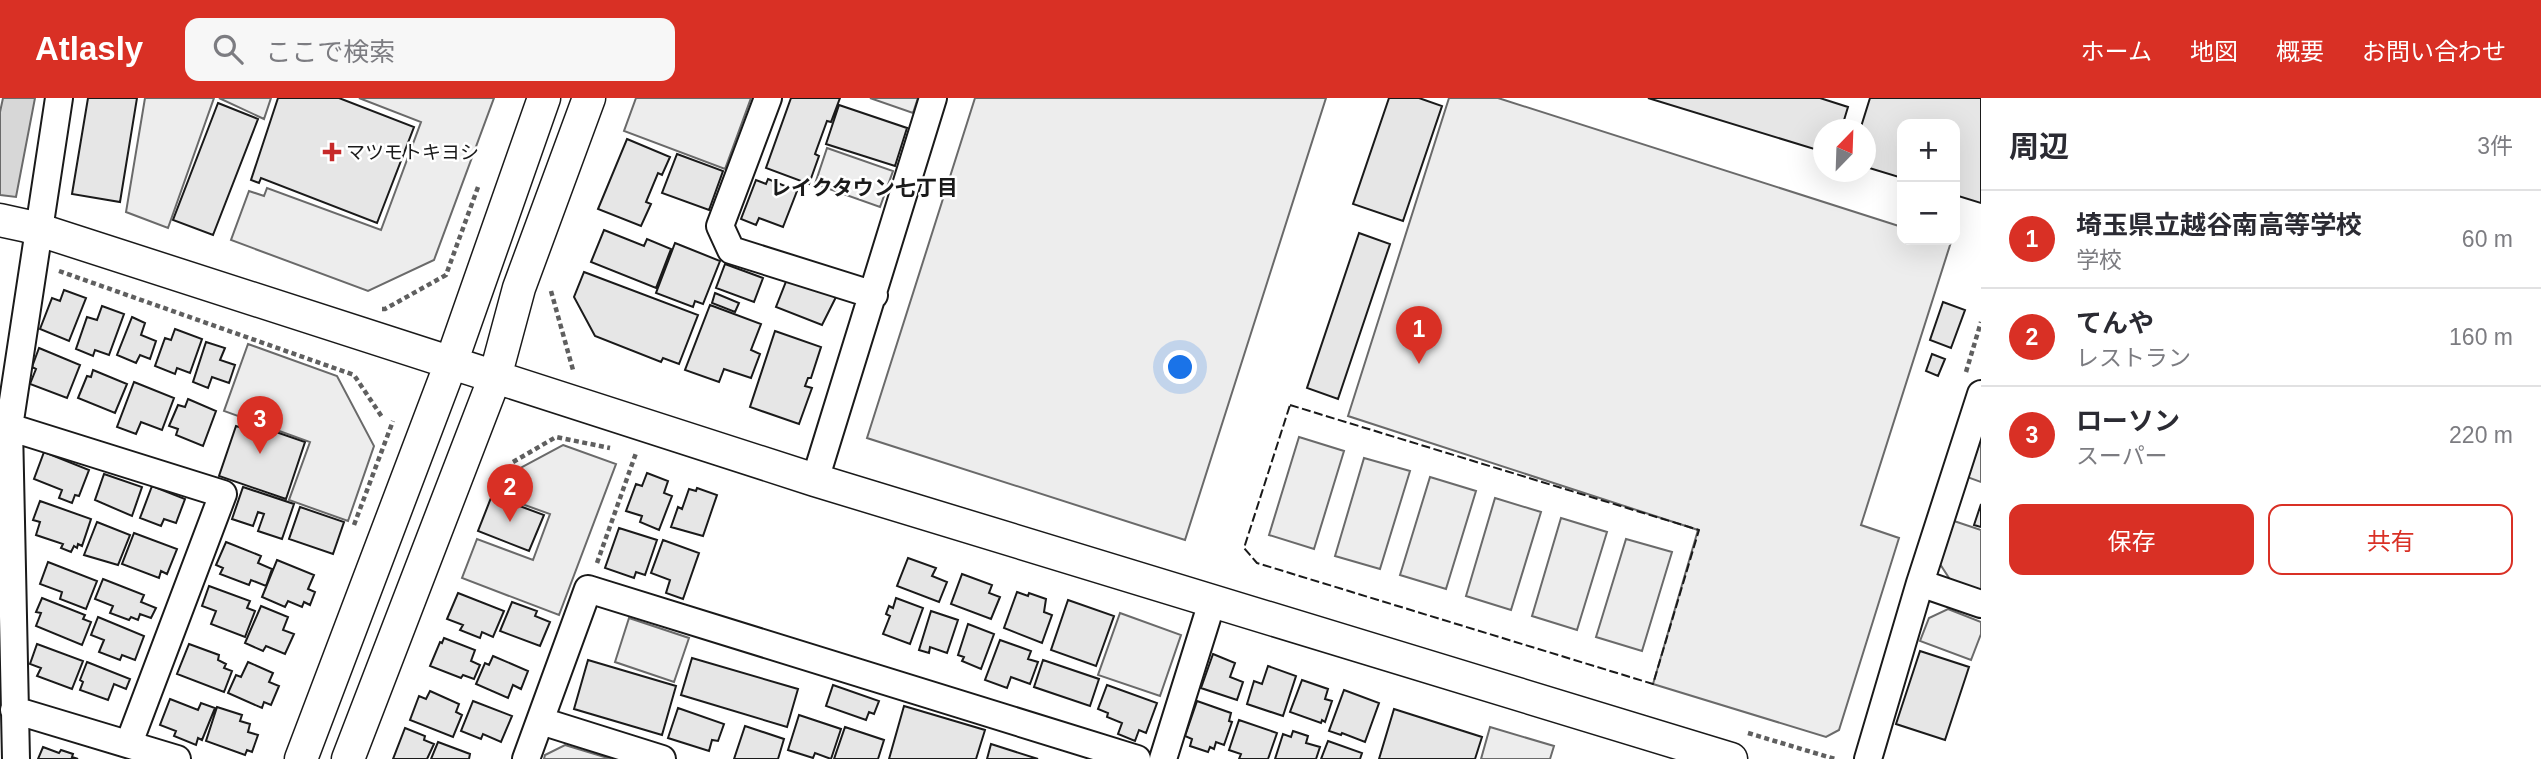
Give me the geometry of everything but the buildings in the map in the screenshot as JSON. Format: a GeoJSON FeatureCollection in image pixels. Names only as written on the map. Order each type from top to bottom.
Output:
{"type":"FeatureCollection","features":[{"type":"Feature","properties":{"kind":"street"},"geometry":{"type":"LineString","coordinates":[[16,759],[9,427],[59,98]]}},
{"type":"Feature","properties":{"kind":"street"},"geometry":{"type":"LineString","coordinates":[[302,759],[450,363],[544,98]]}},
{"type":"Feature","properties":{"kind":"street"},"geometry":{"type":"LineString","coordinates":[[348,759],[495,377],[519,288],[589,98]]}},
{"type":"Feature","properties":{"kind":"street"},"geometry":{"type":"LineString","coordinates":[[768,98],[720,226],[731,250],[874,295]]}},
{"type":"Feature","properties":{"kind":"street"},"geometry":{"type":"LineString","coordinates":[[815,480],[933,98]]}},
{"type":"Feature","properties":{"kind":"street"},"geometry":{"type":"LineString","coordinates":[[4,220],[815,480],[1731,759]]}},
{"type":"Feature","properties":{"kind":"street"},"geometry":{"type":"LineString","coordinates":[[1868,759],[1920,583],[1979,405]]}},
{"type":"Feature","properties":{"kind":"street"},"geometry":{"type":"LineString","coordinates":[[9,427],[223,494],[129,743]]}},
{"type":"Feature","properties":{"kind":"street"},"geometry":{"type":"LineString","coordinates":[[1920,583],[1981,604]]}},
{"type":"Feature","properties":{"kind":"street"},"geometry":{"type":"LineString","coordinates":[[526,759],[587,589],[1137,759]]}},
{"type":"Feature","properties":{"kind":"street"},"geometry":{"type":"LineString","coordinates":[[1163,759],[1212,601]]}},
{"type":"Feature","properties":{"kind":"street"},"geometry":{"type":"LineString","coordinates":[[14,710],[177,759]]}},
{"type":"Feature","properties":{"kind":"street"},"geometry":{"type":"LineString","coordinates":[[541,720],[662,759]]}},
{"type":"Feature","properties":{"kind":"path"},"geometry":{"type":"LineString","coordinates":[[372,305],[385,309],[446,275],[478,186]]}},
{"type":"Feature","properties":{"kind":"path"},"geometry":{"type":"LineString","coordinates":[[59,271],[354,375],[382,417]]}},
{"type":"Feature","properties":{"kind":"path"},"geometry":{"type":"LineString","coordinates":[[556,278],[551,291],[575,377]]}},
{"type":"Feature","properties":{"kind":"path"},"geometry":{"type":"LineString","coordinates":[[587,589],[645,426]]}},
{"type":"Feature","properties":{"kind":"shaded area"},"geometry":{"type":"Polygon","coordinates":[[[3,98],[35,98],[16,197],[0,195],[0,112],[3,98]]]}},
{"type":"Feature","properties":{"kind":"shaded area"},"geometry":{"type":"Polygon","coordinates":[[[145,98],[214,98],[168,228],[126,212],[145,98]]]}},
{"type":"Feature","properties":{"kind":"shaded area"},"geometry":{"type":"Polygon","coordinates":[[[219,98],[271,98],[264,119],[219,98]]]}},
{"type":"Feature","properties":{"kind":"shaded area"},"geometry":{"type":"Polygon","coordinates":[[[359,98],[494,98],[434,260],[368,291],[231,240],[249,191],[264,196],[267,188],[381,230],[421,122],[359,98]]]}},
{"type":"Feature","properties":{"kind":"shaded area"},"geometry":{"type":"Polygon","coordinates":[[[636,98],[751,98],[725,169],[624,131],[636,98]]]}},
{"type":"Feature","properties":{"kind":"shaded area"},"geometry":{"type":"Polygon","coordinates":[[[870,98],[918,98],[913,113],[870,98]]]}},
{"type":"Feature","properties":{"kind":"shaded area"},"geometry":{"type":"Polygon","coordinates":[[[975,98],[1326,98],[1185,540],[867,438],[975,98]]]}},
{"type":"Feature","properties":{"kind":"shaded area"},"geometry":{"type":"Polygon","coordinates":[[[1449,98],[1498,98],[1897,225],[1897,245],[1950,245],[1861,525],[1899,538],[1839,730],[1826,737],[1653,684],[1698,530],[1348,416],[1449,98]]]}},
{"type":"Feature","properties":{"kind":"shaded area"},"geometry":{"type":"Polygon","coordinates":[[[827,148],[893,171],[880,207],[815,184],[827,148]]]}},
{"type":"Feature","properties":{"kind":"shaded area"},"geometry":{"type":"Polygon","coordinates":[[[248,344],[337,376],[374,446],[348,521],[289,500],[310,442],[224,411],[248,344]]]}},
{"type":"Feature","properties":{"kind":"shaded area"},"geometry":{"type":"Polygon","coordinates":[[[1299,437],[1344,451],[1314,549],[1269,535],[1299,437]]]}},
{"type":"Feature","properties":{"kind":"shaded area"},"geometry":{"type":"Polygon","coordinates":[[[1981,440],[1981,482],[1967,477],[1981,440]]]}},
{"type":"Feature","properties":{"kind":"shaded area"},"geometry":{"type":"Polygon","coordinates":[[[563,445],[616,464],[559,615],[462,578],[477,539],[533,560],[550,514],[519,503],[524,488],[500,479],[563,445]]]}},
{"type":"Feature","properties":{"kind":"shaded area"},"geometry":{"type":"Polygon","coordinates":[[[1364,458],[1410,471],[1380,569],[1335,556],[1364,458]]]}},
{"type":"Feature","properties":{"kind":"shaded area"},"geometry":{"type":"Polygon","coordinates":[[[1430,477],[1476,491],[1446,589],[1400,575],[1430,477]]]}},
{"type":"Feature","properties":{"kind":"shaded area"},"geometry":{"type":"Polygon","coordinates":[[[1495,498],[1541,512],[1511,610],[1466,596],[1495,498]]]}},
{"type":"Feature","properties":{"kind":"shaded area"},"geometry":{"type":"Polygon","coordinates":[[[1561,518],[1607,532],[1577,630],[1532,616],[1561,518]]]}},
{"type":"Feature","properties":{"kind":"shaded area"},"geometry":{"type":"Polygon","coordinates":[[[1954,521],[1981,530],[1981,590],[1951,581],[1940,564],[1954,521]]]}},
{"type":"Feature","properties":{"kind":"shaded area"},"geometry":{"type":"Polygon","coordinates":[[[1626,539],[1672,552],[1642,651],[1596,637],[1626,539]]]}},
{"type":"Feature","properties":{"kind":"shaded area"},"geometry":{"type":"Polygon","coordinates":[[[1948,609],[1981,622],[1981,634],[1971,660],[1920,641],[1929,618],[1948,609]]]}},
{"type":"Feature","properties":{"kind":"shaded area"},"geometry":{"type":"Polygon","coordinates":[[[1120,613],[1181,635],[1160,696],[1098,675],[1120,613]]]}},
{"type":"Feature","properties":{"kind":"shaded area"},"geometry":{"type":"Polygon","coordinates":[[[629,618],[689,638],[674,682],[615,662],[629,618]]]}},
{"type":"Feature","properties":{"kind":"shaded area"},"geometry":{"type":"Polygon","coordinates":[[[1490,727],[1554,746],[1550,759],[1481,759],[1490,727]]]}},
{"type":"Feature","properties":{"kind":"shaded area"},"geometry":{"type":"Polygon","coordinates":[[[565,745],[611,759],[544,759],[545,755],[565,745]]]}},
{"type":"Feature","properties":{"kind":"fence"},"geometry":{"type":"LineString","coordinates":[[1290,405],[1699,530],[1653,684],[1257,563],[1244,548],[1290,405]]}},
{"type":"Feature","properties":{"kind":"place","name":"マツモトキヨシ"},"geometry":{"type":"Point","coordinates":[332,152]}},
{"type":"Feature","properties":{"kind":"place","name":"埼玉県立越谷南高等学校"},"geometry":{"type":"Point","coordinates":[1419,364]}},
{"type":"Feature","properties":{"kind":"place","name":"ローソン"},"geometry":{"type":"Point","coordinates":[260,454]}},
{"type":"Feature","properties":{"kind":"place","name":"てんや"},"geometry":{"type":"Point","coordinates":[510,522]}},
{"type":"Feature","properties":{"kind":"district","name":"レイクタウン七丁目"},"geometry":{"type":"Point","coordinates":[864,188]}}]}
